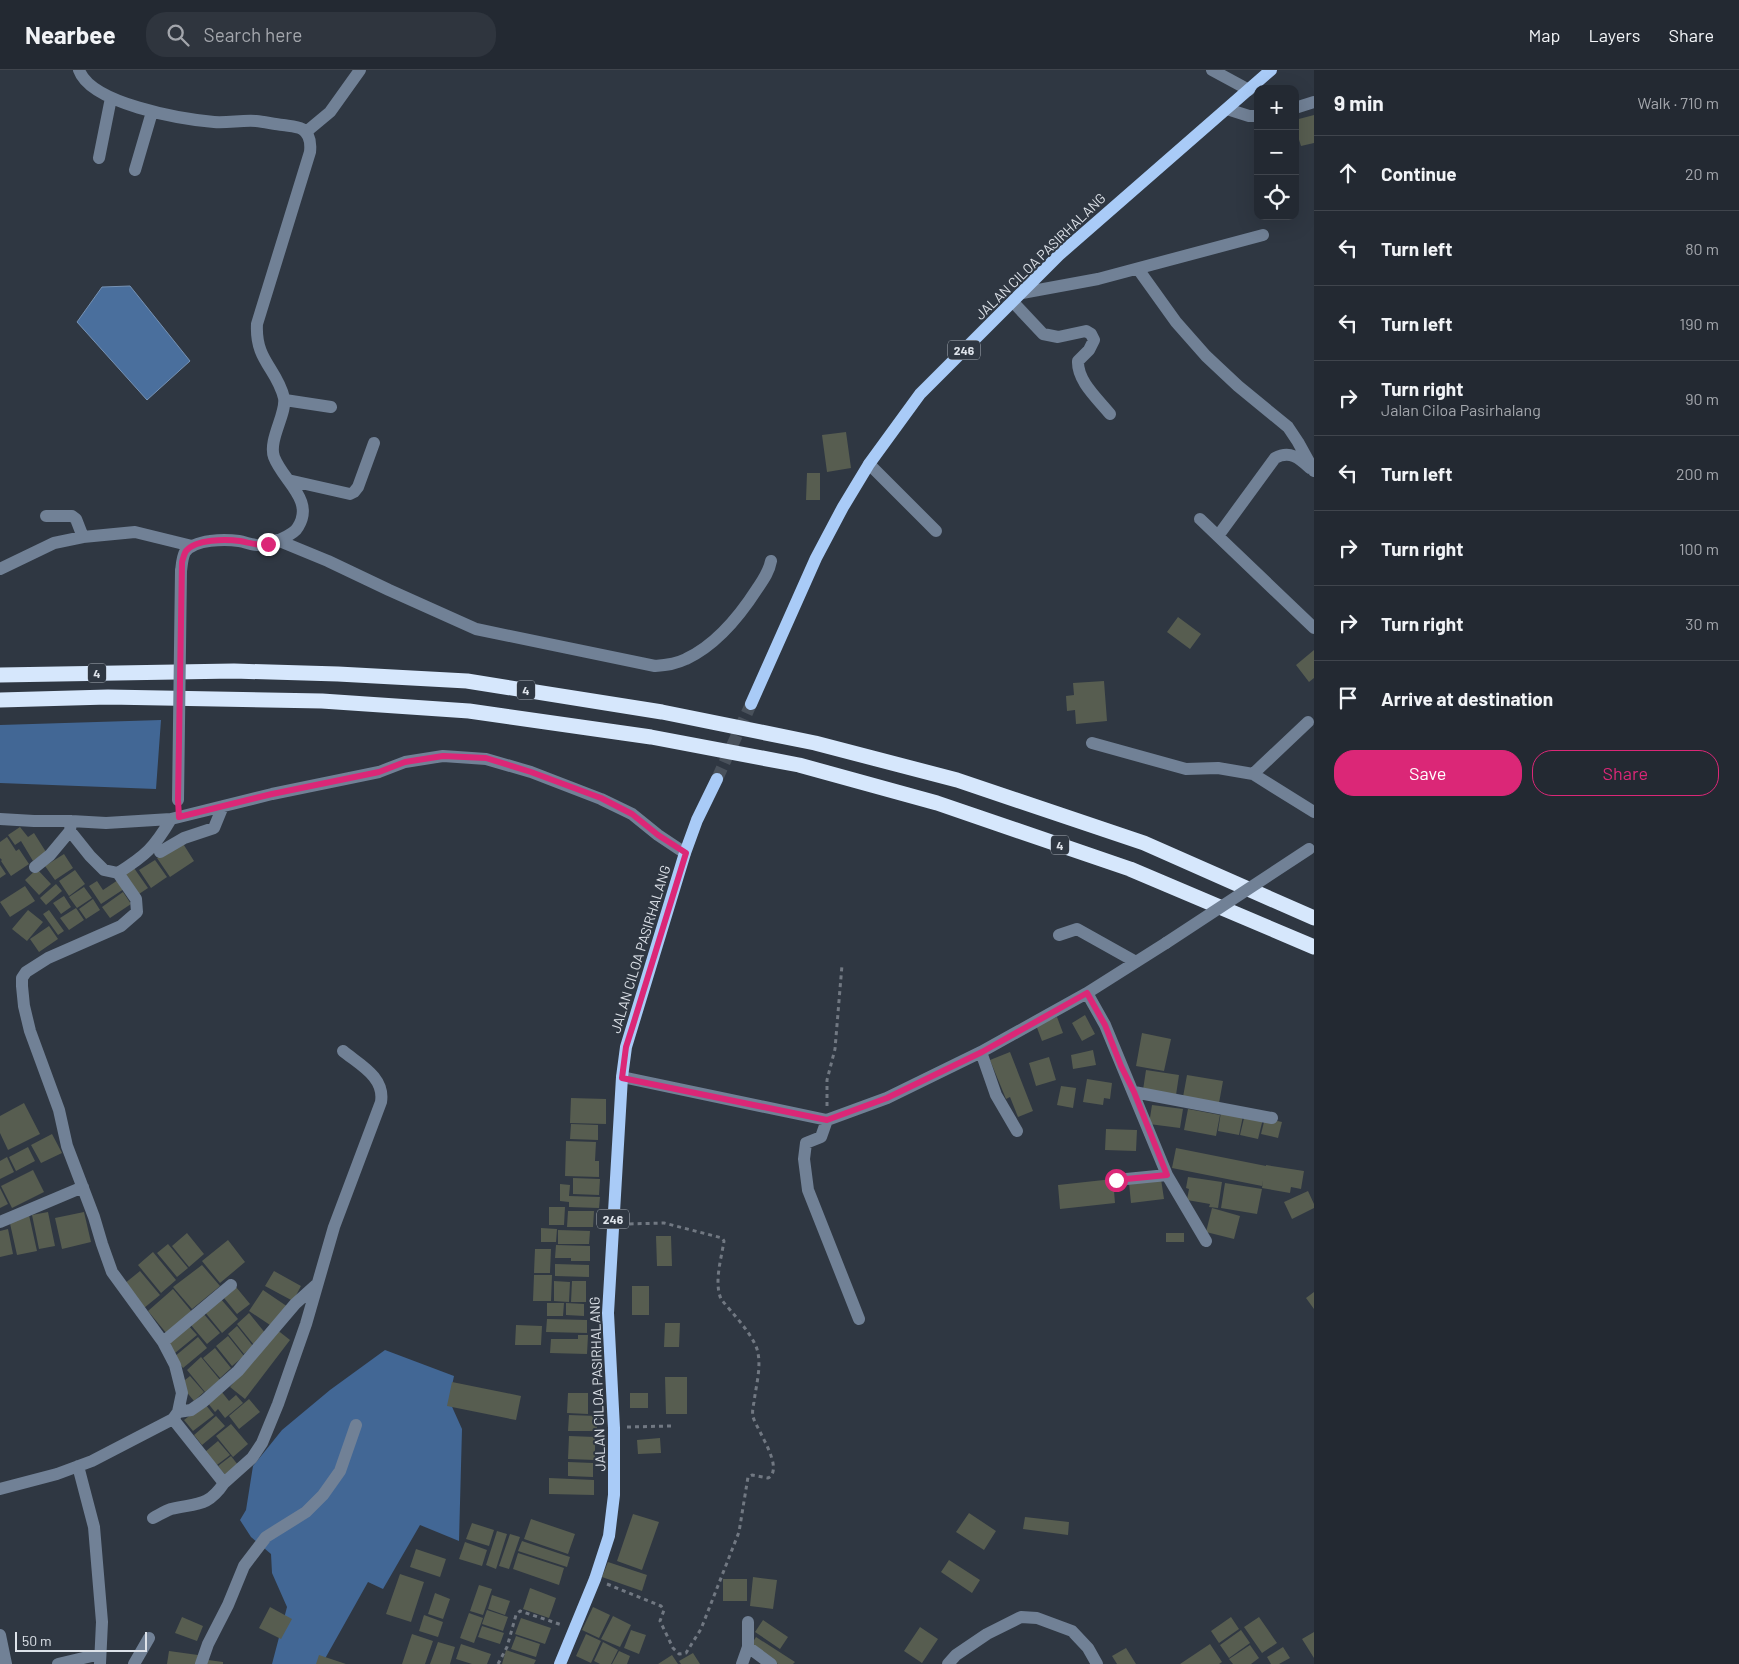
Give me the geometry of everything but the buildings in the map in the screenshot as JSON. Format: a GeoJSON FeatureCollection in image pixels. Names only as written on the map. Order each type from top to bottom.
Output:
{"type":"FeatureCollection","features":[{"type":"Feature","properties":{"kind":"highway","name":"4"},"geometry":{"type":"LineString","coordinates":[[0,675],[234,671],[468,681],[662,712],[815,743],[957,780],[1144,843],[1314,918]]}},
{"type":"Feature","properties":{"kind":"highway","name":"4"},"geometry":{"type":"LineString","coordinates":[[0,700],[108,697],[322,701],[469,711],[651,737],[799,765],[937,803],[1130,869],[1314,947]]}},
{"type":"Feature","properties":{"kind":"main road","name":"JALAN CILOA PASIRHALANG"},"geometry":{"type":"LineString","coordinates":[[751,704],[816,558],[843,507],[869,464],[920,394],[1066,249],[1271,70]]}},
{"type":"Feature","properties":{"kind":"main road","name":"JALAN CILOA PASIRHALANG"},"geometry":{"type":"LineString","coordinates":[[560,1664],[595,1579],[608,1536],[614,1495],[614,1428],[608,1312],[622,1078],[628,1040],[697,820],[716,779]]}},
{"type":"Feature","properties":{"kind":"street"},"geometry":{"type":"LineString","coordinates":[[71,826],[90,856],[104,870],[118,872],[141,859],[157,843],[175,818],[178,800],[181,570],[183,557],[192,546],[209,541],[231,540],[260,546],[277,540],[293,533],[298,528],[304,512],[303,502],[274,455],[275,438],[285,400],[279,385],[261,355],[257,334],[258,324],[311,144],[306,132],[300,127],[257,121],[214,122],[152,112],[111,98],[87,83],[79,70]]}},
{"type":"Feature","properties":{"kind":"street"},"geometry":{"type":"LineString","coordinates":[[306,132],[330,112],[360,70]]}},
{"type":"Feature","properties":{"kind":"street"},"geometry":{"type":"LineString","coordinates":[[1212,70],[1249,90]]}},
{"type":"Feature","properties":{"kind":"street"},"geometry":{"type":"LineString","coordinates":[[99,158],[111,98]]}},
{"type":"Feature","properties":{"kind":"street"},"geometry":{"type":"LineString","coordinates":[[1299,107],[1314,102]]}},
{"type":"Feature","properties":{"kind":"street"},"geometry":{"type":"LineString","coordinates":[[1227,109],[1254,116]]}},
{"type":"Feature","properties":{"kind":"street"},"geometry":{"type":"LineString","coordinates":[[135,170],[152,112]]}},
{"type":"Feature","properties":{"kind":"street"},"geometry":{"type":"LineString","coordinates":[[1110,414],[1081,377],[1078,368],[1078,362],[1089,350],[1094,340],[1091,334],[1086,331],[1058,337],[1043,334],[1018,298],[1263,236]]}},
{"type":"Feature","properties":{"kind":"street"},"geometry":{"type":"LineString","coordinates":[[1138,269],[1176,322],[1206,356],[1288,428],[1314,471]]}},
{"type":"Feature","properties":{"kind":"street"},"geometry":{"type":"LineString","coordinates":[[285,400],[331,407]]}},
{"type":"Feature","properties":{"kind":"street"},"geometry":{"type":"LineString","coordinates":[[288,480],[350,494],[358,487],[374,443]]}},
{"type":"Feature","properties":{"kind":"street"},"geometry":{"type":"LineString","coordinates":[[1218,536],[1275,458],[1283,454],[1290,454],[1314,471]]}},
{"type":"Feature","properties":{"kind":"street"},"geometry":{"type":"LineString","coordinates":[[869,464],[936,531]]}},
{"type":"Feature","properties":{"kind":"street"},"geometry":{"type":"LineString","coordinates":[[46,516],[72,516],[76,519],[83,537]]}},
{"type":"Feature","properties":{"kind":"street"},"geometry":{"type":"LineString","coordinates":[[1200,519],[1314,628]]}},
{"type":"Feature","properties":{"kind":"street"},"geometry":{"type":"LineString","coordinates":[[0,568],[54,542],[83,537],[135,532],[192,546]]}},
{"type":"Feature","properties":{"kind":"street"},"geometry":{"type":"LineString","coordinates":[[277,540],[328,561],[476,629],[655,666],[685,660],[725,631],[750,601],[770,570],[771,562]]}},
{"type":"Feature","properties":{"kind":"street"},"geometry":{"type":"LineString","coordinates":[[1253,774],[1308,722]]}},
{"type":"Feature","properties":{"kind":"street"},"geometry":{"type":"LineString","coordinates":[[1092,743],[1186,769],[1218,768],[1253,774],[1314,812]]}},
{"type":"Feature","properties":{"kind":"street"},"geometry":{"type":"LineString","coordinates":[[0,819],[71,826],[175,818],[272,794],[379,772],[405,762],[443,756],[486,758],[531,772],[601,798],[632,814],[658,835],[686,853]]}},
{"type":"Feature","properties":{"kind":"street"},"geometry":{"type":"LineString","coordinates":[[160,852],[184,838],[214,828],[223,806]]}},
{"type":"Feature","properties":{"kind":"street"},"geometry":{"type":"LineString","coordinates":[[35,867],[50,854],[71,826]]}},
{"type":"Feature","properties":{"kind":"street"},"geometry":{"type":"LineString","coordinates":[[622,1078],[827,1120],[887,1098],[982,1052],[1087,993],[1312,847]]}},
{"type":"Feature","properties":{"kind":"street"},"geometry":{"type":"LineString","coordinates":[[118,872],[136,899],[137,912],[121,926],[48,958],[26,972],[22,978],[24,1006],[30,1030],[59,1110],[67,1146],[94,1216],[112,1272],[163,1342],[175,1365],[182,1393],[176,1416]]}},
{"type":"Feature","properties":{"kind":"street"},"geometry":{"type":"LineString","coordinates":[[1060,935],[1077,929],[1136,962]]}},
{"type":"Feature","properties":{"kind":"street"},"geometry":{"type":"LineString","coordinates":[[1087,993],[1105,1025],[1167,1175],[1206,1241]]}},
{"type":"Feature","properties":{"kind":"street"},"geometry":{"type":"LineString","coordinates":[[153,1518],[169,1510],[194,1506],[209,1500],[224,1483],[252,1458],[262,1443],[289,1373],[334,1227],[381,1102],[382,1092],[377,1078],[342,1050]]}},
{"type":"Feature","properties":{"kind":"street"},"geometry":{"type":"LineString","coordinates":[[982,1052],[996,1095],[1017,1131]]}},
{"type":"Feature","properties":{"kind":"street"},"geometry":{"type":"LineString","coordinates":[[1134,1092],[1272,1118]]}},
{"type":"Feature","properties":{"kind":"street"},"geometry":{"type":"LineString","coordinates":[[827,1120],[821,1137],[806,1143],[804,1159],[808,1190],[859,1319]]}},
{"type":"Feature","properties":{"kind":"street"},"geometry":{"type":"LineString","coordinates":[[1116,1180],[1167,1175]]}},
{"type":"Feature","properties":{"kind":"street"},"geometry":{"type":"LineString","coordinates":[[0,1222],[83,1187]]}},
{"type":"Feature","properties":{"kind":"street"},"geometry":{"type":"LineString","coordinates":[[163,1342],[231,1285]]}},
{"type":"Feature","properties":{"kind":"street"},"geometry":{"type":"LineString","coordinates":[[0,1489],[92,1461],[176,1416],[191,1410],[238,1371],[295,1304],[317,1285]]}},
{"type":"Feature","properties":{"kind":"street"},"geometry":{"type":"LineString","coordinates":[[176,1416],[224,1483]]}},
{"type":"Feature","properties":{"kind":"street"},"geometry":{"type":"LineString","coordinates":[[201,1664],[208,1644],[228,1605],[244,1566],[266,1537],[306,1512],[323,1495],[340,1471],[356,1425]]}},
{"type":"Feature","properties":{"kind":"street"},"geometry":{"type":"LineString","coordinates":[[58,1664],[100,1659],[102,1622],[94,1527],[78,1466]]}},
{"type":"Feature","properties":{"kind":"street"},"geometry":{"type":"LineString","coordinates":[[948,1664],[956,1655],[987,1634],[1021,1617],[1037,1618],[1072,1631],[1088,1648],[1097,1664]]}},
{"type":"Feature","properties":{"kind":"street"},"geometry":{"type":"LineString","coordinates":[[742,1664],[748,1647],[748,1622]]}},
{"type":"Feature","properties":{"kind":"street"},"geometry":{"type":"LineString","coordinates":[[0,1635],[6,1664]]}},
{"type":"Feature","properties":{"kind":"street"},"geometry":{"type":"LineString","coordinates":[[134,1664],[149,1638]]}},
{"type":"Feature","properties":{"kind":"street"},"geometry":{"type":"LineString","coordinates":[[748,1647],[771,1664]]}},
{"type":"Feature","properties":{"kind":"path"},"geometry":{"type":"LineString","coordinates":[[827,1120],[827,1080],[835,1049],[842,965]]}},
{"type":"Feature","properties":{"kind":"path"},"geometry":{"type":"LineString","coordinates":[[595,1579],[660,1606],[664,1610],[660,1621],[672,1648],[679,1654],[686,1652],[701,1629],[739,1532],[748,1477],[752,1474],[771,1477],[773,1476],[775,1464],[752,1415],[759,1365],[757,1349],[719,1294],[718,1282],[724,1242],[722,1238],[664,1224],[613,1224]]}},
{"type":"Feature","properties":{"kind":"path"},"geometry":{"type":"LineString","coordinates":[[614,1428],[671,1426]]}},
{"type":"Feature","properties":{"kind":"path"},"geometry":{"type":"LineString","coordinates":[[498,1664],[507,1647],[516,1615],[520,1611],[575,1629]]}},
{"type":"Feature","properties":{"kind":"shaded area"},"geometry":{"type":"Polygon","coordinates":[[[130,286],[190,361],[147,400],[77,322],[102,287],[130,286]]]}},
{"type":"Feature","properties":{"kind":"shaded area"},"geometry":{"type":"Polygon","coordinates":[[[161,720],[156,789],[0,783],[0,725],[161,720]]]}},
{"type":"Feature","properties":{"kind":"shaded area"},"geometry":{"type":"Polygon","coordinates":[[[385,1350],[454,1376],[449,1400],[462,1429],[459,1541],[420,1525],[383,1589],[368,1582],[322,1664],[272,1664],[287,1607],[272,1573],[271,1554],[251,1537],[240,1520],[246,1510],[253,1466],[282,1430],[330,1390],[385,1350]]]}},
{"type":"Feature","properties":{"kind":"tunnel"},"geometry":{"type":"LineString","coordinates":[[717,779],[751,704]]}},
{"type":"Feature","properties":{"kind":"route"},"geometry":{"type":"LineString","coordinates":[[268,544],[260,546],[231,540],[209,541],[192,546],[183,557],[179,817],[272,794],[379,772],[405,762],[443,756],[486,758],[531,772],[601,798],[632,814],[658,835],[686,853],[626,1047],[622,1078],[827,1120],[887,1098],[982,1052],[1087,993],[1105,1025],[1167,1175],[1116,1180]]}}]}
